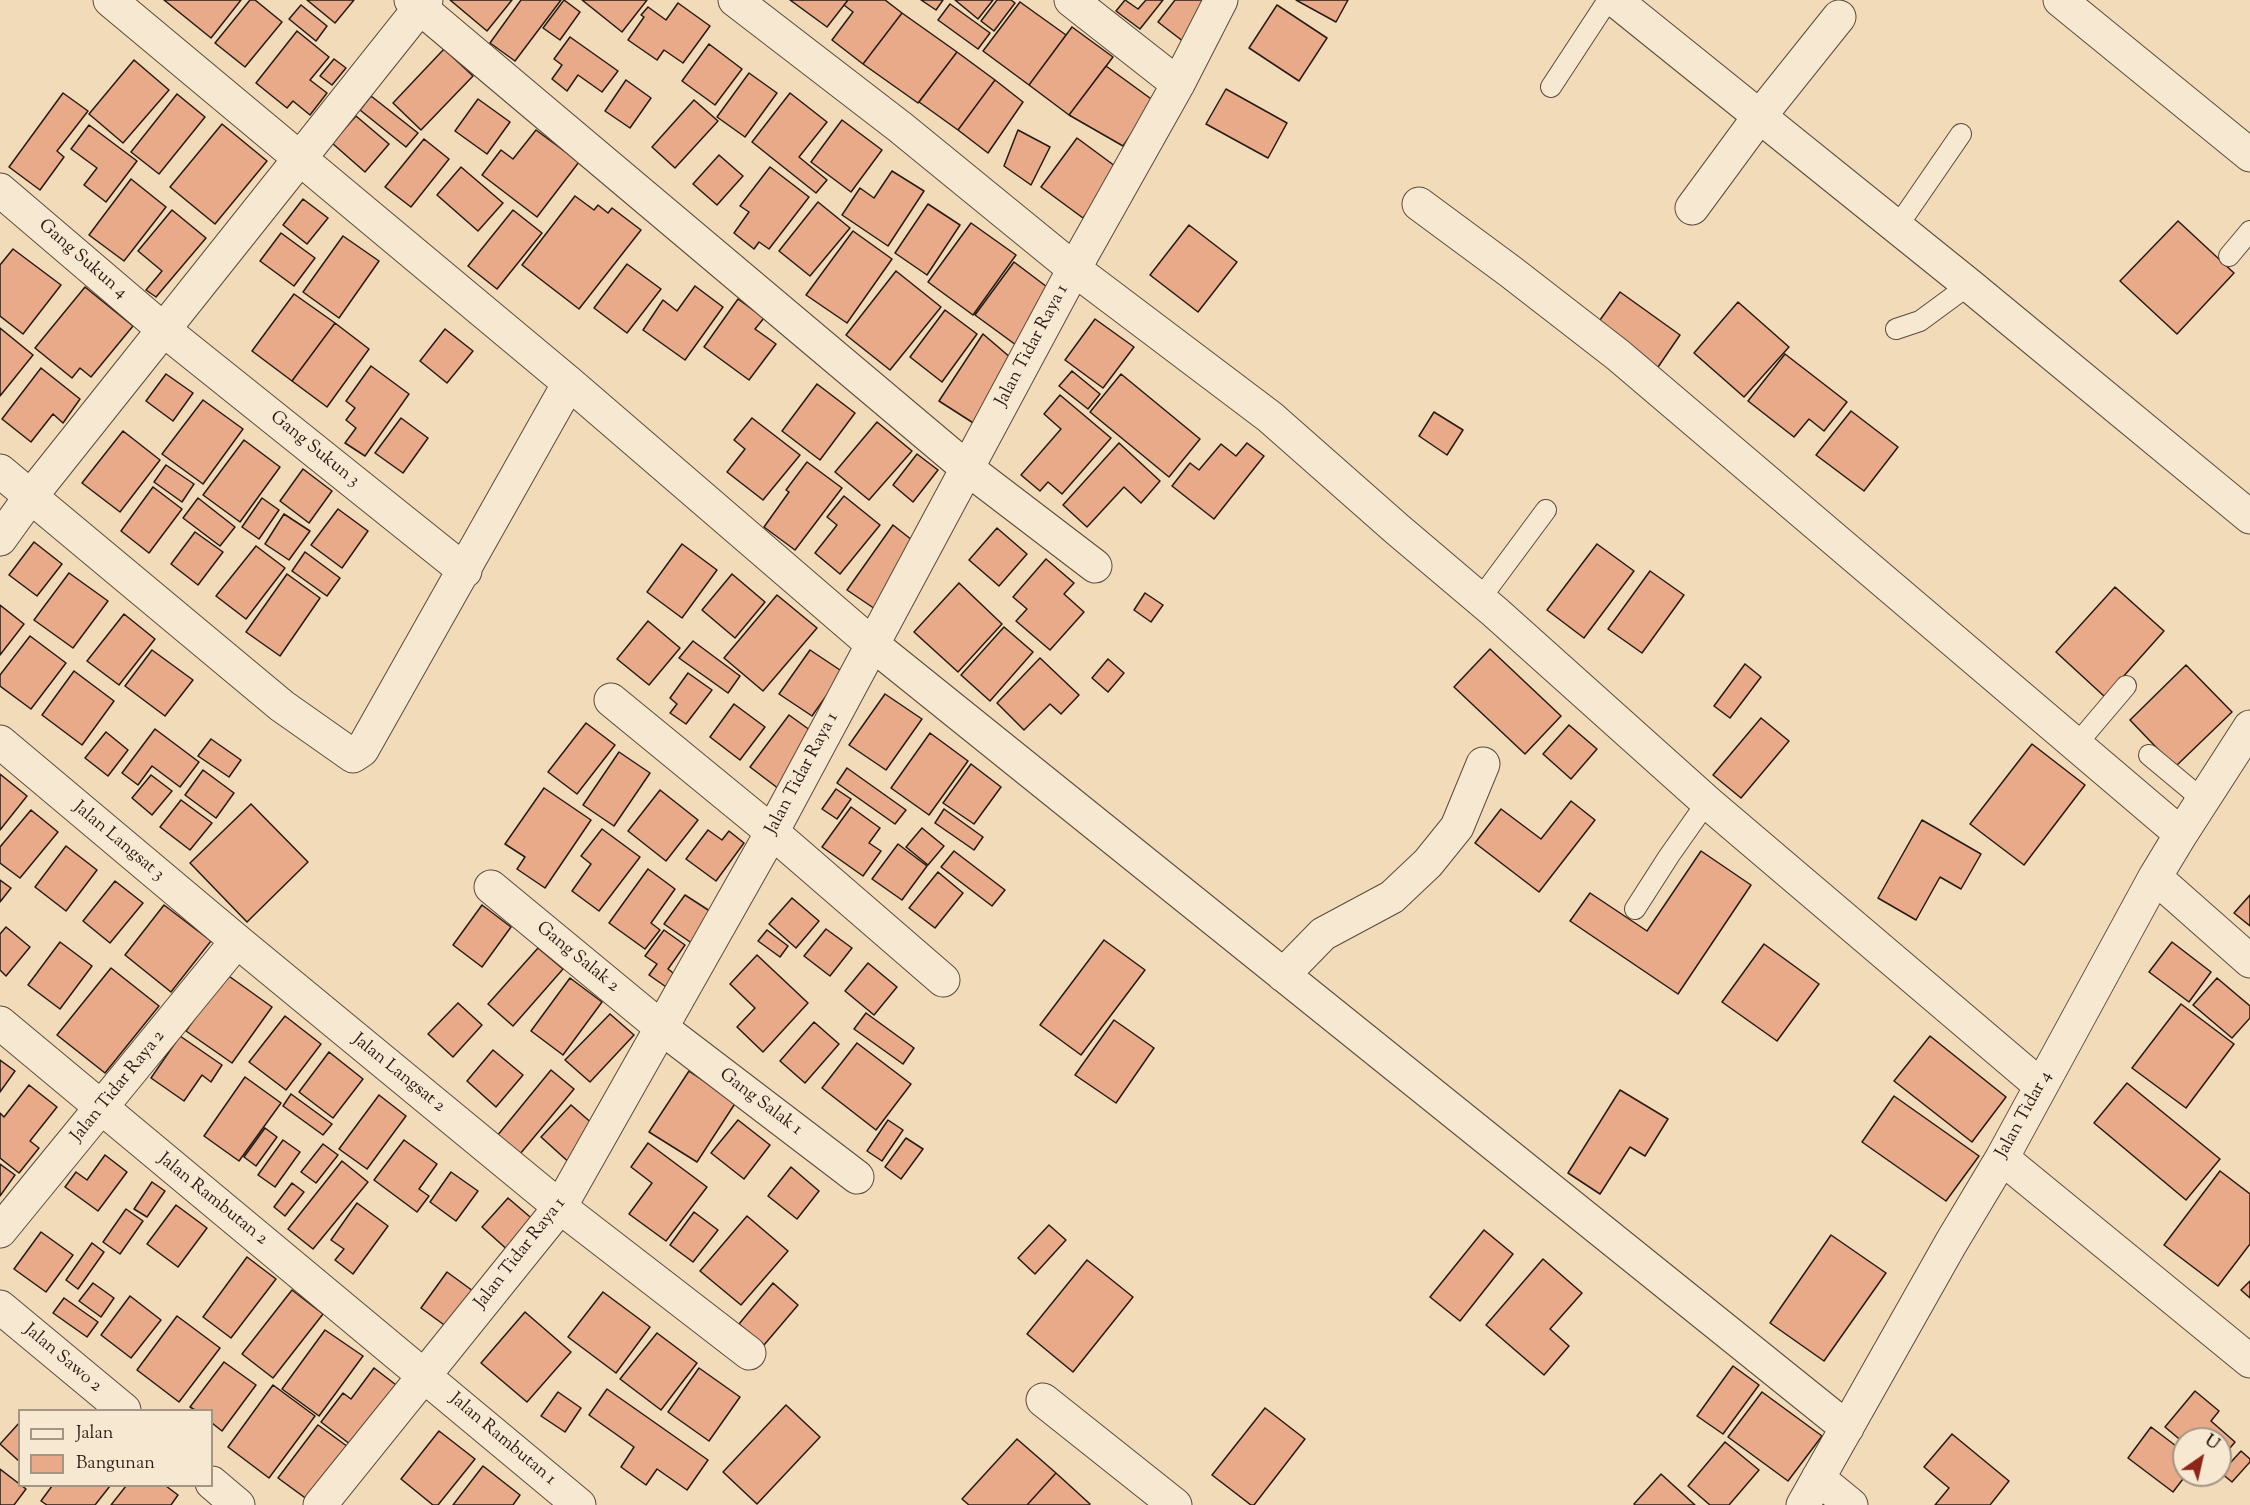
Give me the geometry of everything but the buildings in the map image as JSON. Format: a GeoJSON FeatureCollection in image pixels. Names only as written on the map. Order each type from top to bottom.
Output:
{"type":"FeatureCollection","features":[{"type":"Feature","properties":{"kind":"street"},"geometry":{"type":"LineString","coordinates":[[110,0],[569,383],[872,644],[1846,1428]]}},
{"type":"Feature","properties":{"kind":"street"},"geometry":{"type":"LineString","coordinates":[[735,0],[900,127],[1074,269],[1270,417],[1480,599],[1707,802],[2041,1086]]}},
{"type":"Feature","properties":{"kind":"street"},"geometry":{"type":"LineString","coordinates":[[1071,0],[1178,84]]}},
{"type":"Feature","properties":{"kind":"street","name":"Jalan Tidar Raya 1"},"geometry":{"type":"LineString","coordinates":[[320,1505],[560,1208],[663,1029],[772,832],[1074,269],[1178,84],[1221,0]]}},
{"type":"Feature","properties":{"kind":"street"},"geometry":{"type":"LineString","coordinates":[[1615,0],[1969,285],[2250,517]]}},
{"type":"Feature","properties":{"kind":"street"},"geometry":{"type":"LineString","coordinates":[[2060,0],[2250,155]]}},
{"type":"Feature","properties":{"kind":"street"},"geometry":{"type":"LineString","coordinates":[[0,539],[31,496],[301,158],[420,2],[968,469],[1095,566]]}},
{"type":"Feature","properties":{"kind":"street"},"geometry":{"type":"LineString","coordinates":[[1692,208],[1759,117],[1839,17]]}},
{"type":"Feature","properties":{"kind":"street","name":"Gang Sukun 4"},"geometry":{"type":"LineString","coordinates":[[0,190],[164,330]]}},
{"type":"Feature","properties":{"kind":"street"},"geometry":{"type":"LineString","coordinates":[[1419,204],[1512,272],[1618,356],[2181,834]]}},
{"type":"Feature","properties":{"kind":"street","name":"Gang Sukun 3"},"geometry":{"type":"LineString","coordinates":[[164,330],[465,571]]}},
{"type":"Feature","properties":{"kind":"street"},"geometry":{"type":"LineString","coordinates":[[0,471],[282,706],[353,756],[362,750],[569,383]]}},
{"type":"Feature","properties":{"kind":"street"},"geometry":{"type":"LineString","coordinates":[[611,700],[772,832],[943,980]]}},
{"type":"Feature","properties":{"kind":"street","name":"Jalan Tidar 4"},"geometry":{"type":"LineString","coordinates":[[1810,1492],[2002,1158],[2156,877],[2250,727]]}},
{"type":"Feature","properties":{"kind":"street","name":"Jalan Langsat 3"},"geometry":{"type":"LineString","coordinates":[[0,742],[237,941]]}},
{"type":"Feature","properties":{"kind":"street"},"geometry":{"type":"LineString","coordinates":[[1283,975],[1323,934],[1392,897],[1428,863],[1457,827],[1483,764]]}},
{"type":"Feature","properties":{"kind":"street"},"geometry":{"type":"LineString","coordinates":[[2156,877],[2250,962]]}},
{"type":"Feature","properties":{"kind":"street","name":"Gang Salak 2"},"geometry":{"type":"LineString","coordinates":[[491,887],[663,1029]]}},
{"type":"Feature","properties":{"kind":"street","name":"Jalan Tidar Raya 2"},"geometry":{"type":"LineString","coordinates":[[0,1231],[102,1110],[237,941]]}},
{"type":"Feature","properties":{"kind":"street","name":"Jalan Langsat 2"},"geometry":{"type":"LineString","coordinates":[[237,941],[560,1208],[749,1353]]}},
{"type":"Feature","properties":{"kind":"street","name":"Jalan Rambutan 2"},"geometry":{"type":"LineString","coordinates":[[0,1023],[425,1376]]}},
{"type":"Feature","properties":{"kind":"street","name":"Gang Salak 1"},"geometry":{"type":"LineString","coordinates":[[663,1029],[857,1177]]}},
{"type":"Feature","properties":{"kind":"street"},"geometry":{"type":"LineString","coordinates":[[2002,1158],[2250,1362]]}},
{"type":"Feature","properties":{"kind":"street","name":"Jalan Sawo 2"},"geometry":{"type":"LineString","coordinates":[[0,1307],[123,1409]]}},
{"type":"Feature","properties":{"kind":"street","name":"Jalan Rambutan 1"},"geometry":{"type":"LineString","coordinates":[[425,1376],[579,1505]]}},
{"type":"Feature","properties":{"kind":"street"},"geometry":{"type":"LineString","coordinates":[[1043,1400],[1175,1505]]}},
{"type":"Feature","properties":{"kind":"street"},"geometry":{"type":"LineString","coordinates":[[213,1484],[238,1505]]}},
{"type":"Feature","properties":{"kind":"street"},"geometry":{"type":"LineString","coordinates":[[1810,1492],[1851,1505]]}},
{"type":"Feature","properties":{"kind":"lane"},"geometry":{"type":"LineString","coordinates":[[1551,87],[1608,0]]}},
{"type":"Feature","properties":{"kind":"lane"},"geometry":{"type":"LineString","coordinates":[[1897,227],[1961,134]]}},
{"type":"Feature","properties":{"kind":"lane"},"geometry":{"type":"LineString","coordinates":[[2229,256],[2250,231]]}},
{"type":"Feature","properties":{"kind":"lane"},"geometry":{"type":"LineString","coordinates":[[1896,329],[1920,321],[1969,285]]}},
{"type":"Feature","properties":{"kind":"lane"},"geometry":{"type":"LineString","coordinates":[[1480,599],[1546,510]]}},
{"type":"Feature","properties":{"kind":"lane"},"geometry":{"type":"LineString","coordinates":[[2076,745],[2126,686]]}},
{"type":"Feature","properties":{"kind":"lane"},"geometry":{"type":"LineString","coordinates":[[2148,755],[2203,800]]}},
{"type":"Feature","properties":{"kind":"lane"},"geometry":{"type":"LineString","coordinates":[[1635,909],[1668,856],[1707,802]]}}]}
